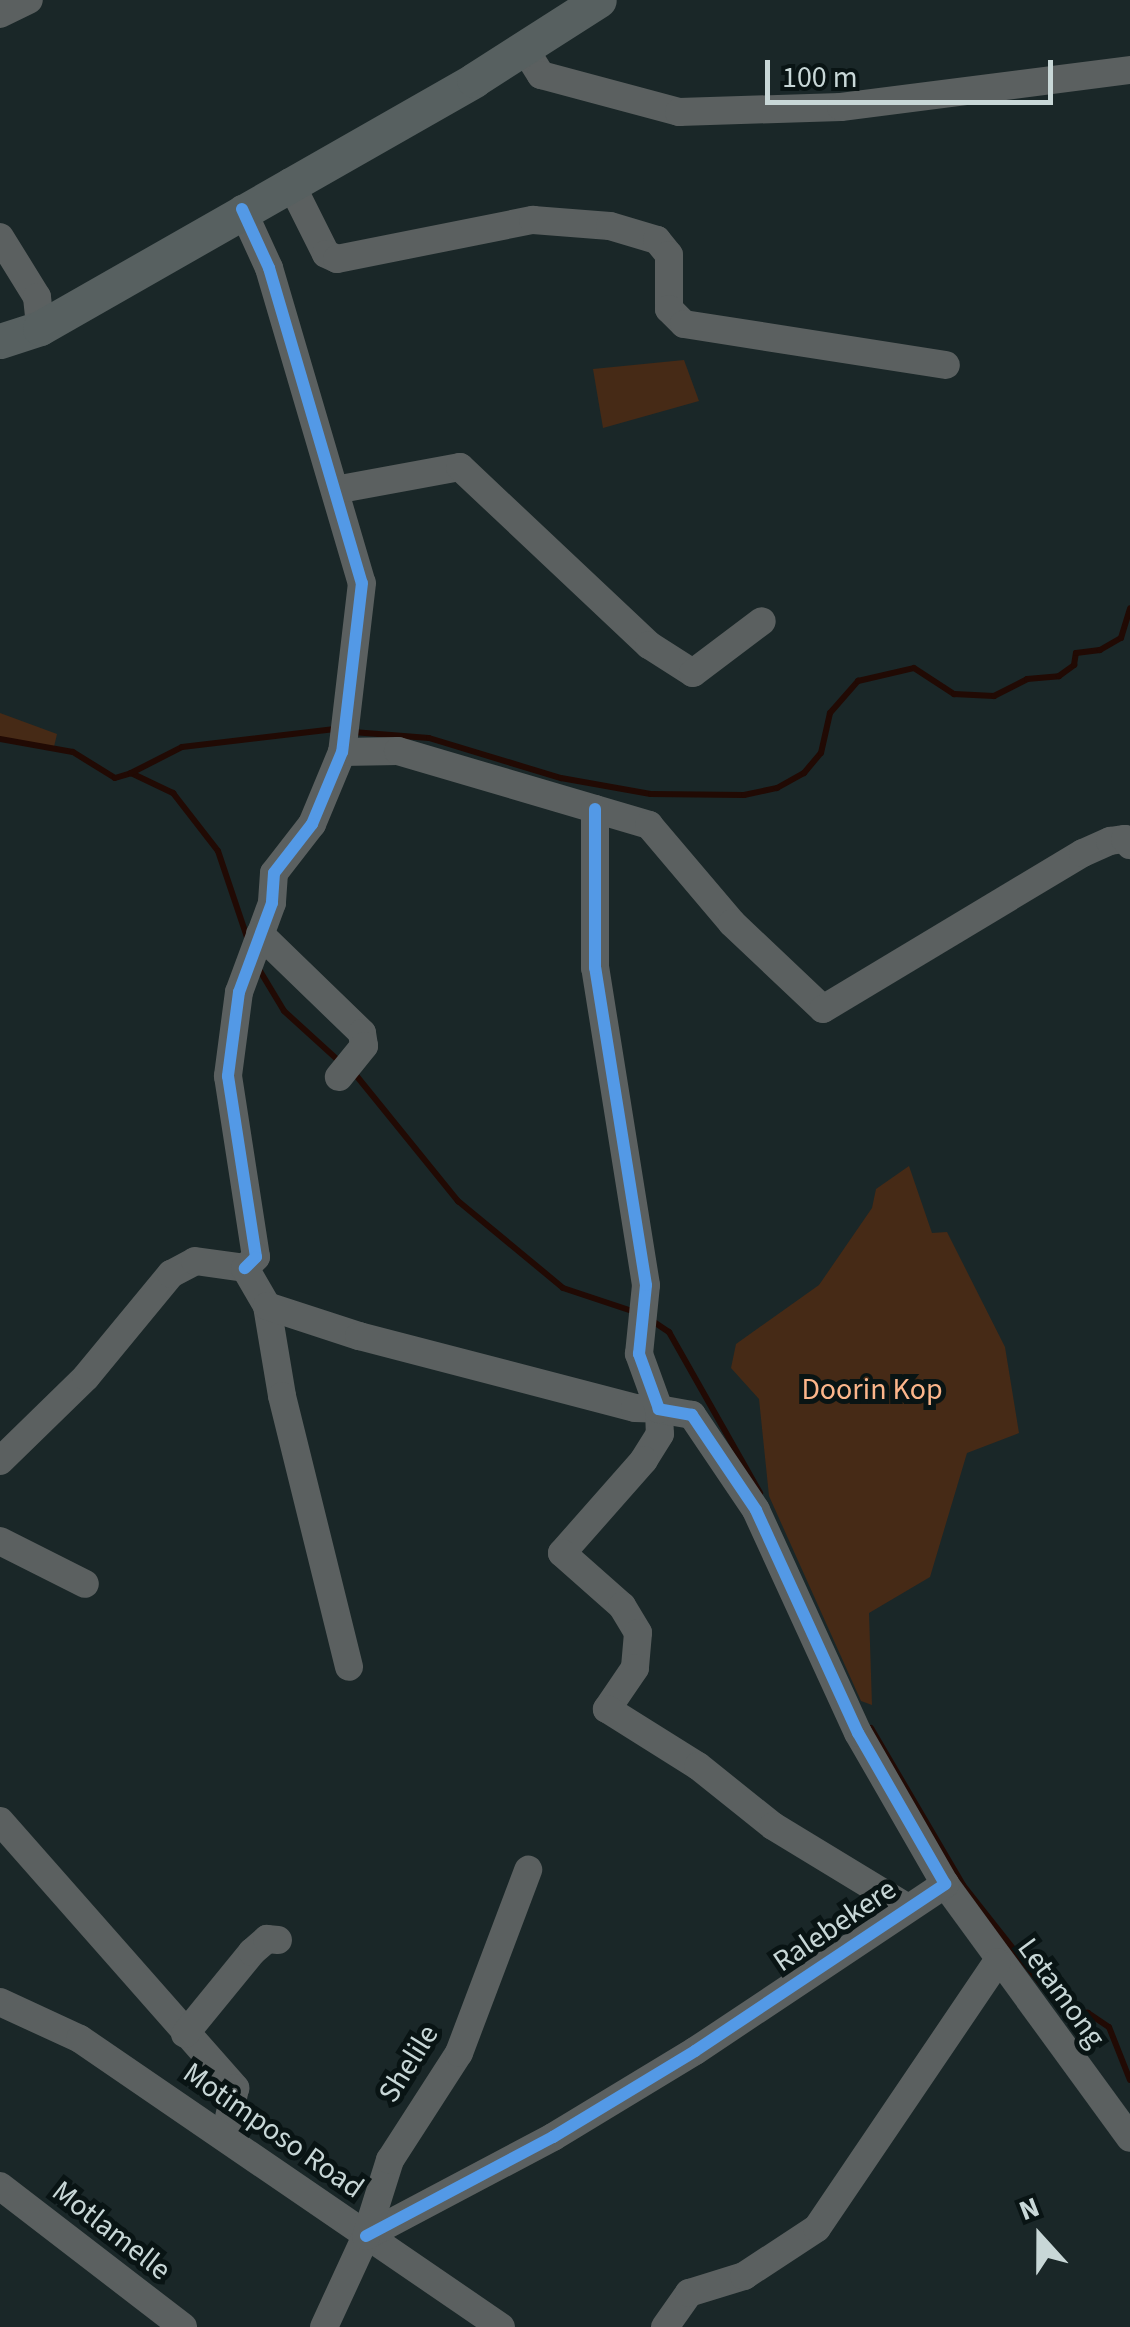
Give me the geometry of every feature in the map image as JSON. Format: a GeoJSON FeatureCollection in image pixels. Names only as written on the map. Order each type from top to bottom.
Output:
{"type":"FeatureCollection","features":[{"type":"Feature","properties":{"kind":"main road"},"geometry":{"type":"LineString","coordinates":[[0,342],[40,328],[524,48],[598,0]]}},
{"type":"Feature","properties":{"kind":"street"},"geometry":{"type":"LineString","coordinates":[[0,14],[30,0]]}},
{"type":"Feature","properties":{"kind":"street"},"geometry":{"type":"LineString","coordinates":[[524,48],[541,75],[679,112],[841,107],[1130,70]]}},
{"type":"Feature","properties":{"kind":"street"},"geometry":{"type":"LineString","coordinates":[[290,182],[326,254],[337,259],[532,220],[610,226],[657,240],[669,254],[669,308],[684,324],[946,365]]}},
{"type":"Feature","properties":{"kind":"street"},"geometry":{"type":"LineString","coordinates":[[242,209],[269,268],[362,583],[345,735],[312,824],[274,873],[260,934],[238,992],[228,1076],[256,1256],[245,1268]]}},
{"type":"Feature","properties":{"kind":"street"},"geometry":{"type":"LineString","coordinates":[[0,237],[36,297],[40,328]]}},
{"type":"Feature","properties":{"kind":"street"},"geometry":{"type":"LineString","coordinates":[[335,490],[460,467],[649,645],[693,673],[762,622]]}},
{"type":"Feature","properties":{"kind":"street"},"geometry":{"type":"LineString","coordinates":[[345,735],[648,825],[732,923],[823,1010],[1083,853],[1110,841],[1125,839],[1130,845]]}},
{"type":"Feature","properties":{"kind":"street"},"geometry":{"type":"LineString","coordinates":[[595,808],[594,968],[646,1285],[639,1354],[659,1408],[660,1434],[644,1460],[562,1553],[622,1606],[638,1633],[635,1668],[607,1709],[698,1766],[772,1826],[906,1907]]}},
{"type":"Feature","properties":{"kind":"street"},"geometry":{"type":"LineString","coordinates":[[260,934],[362,1032],[364,1046],[339,1077]]}},
{"type":"Feature","properties":{"kind":"street"},"geometry":{"type":"LineString","coordinates":[[0,1460],[86,1377],[171,1274],[195,1261],[245,1268]]}},
{"type":"Feature","properties":{"kind":"street"},"geometry":{"type":"LineString","coordinates":[[245,1268],[268,1306],[282,1396],[349,1667]]}},
{"type":"Feature","properties":{"kind":"street","name":"Ralebekere"},"geometry":{"type":"LineString","coordinates":[[268,1306],[424,1354],[692,1415],[756,1510],[858,1733],[945,1884],[695,2051],[552,2137],[366,2236]]}},
{"type":"Feature","properties":{"kind":"street"},"geometry":{"type":"LineString","coordinates":[[0,1542],[84,1584]]}},
{"type":"Feature","properties":{"kind":"street"},"geometry":{"type":"LineString","coordinates":[[0,1821],[235,2088],[225,2137]]}},
{"type":"Feature","properties":{"kind":"street","name":"Shelile"},"geometry":{"type":"LineString","coordinates":[[366,2236],[390,2160],[459,2053],[528,1870]]}},
{"type":"Feature","properties":{"kind":"street","name":"Letamong"},"geometry":{"type":"LineString","coordinates":[[945,1884],[996,1962],[1130,2138]]}},
{"type":"Feature","properties":{"kind":"street"},"geometry":{"type":"LineString","coordinates":[[186,2034],[252,1952],[266,1939],[278,1940]]}},
{"type":"Feature","properties":{"kind":"street"},"geometry":{"type":"LineString","coordinates":[[665,2327],[689,2293],[758,2268],[817,2228],[996,1962]]}},
{"type":"Feature","properties":{"kind":"street","name":"Motimposo Road"},"geometry":{"type":"LineString","coordinates":[[0,2002],[80,2039],[501,2327]]}},
{"type":"Feature","properties":{"kind":"street","name":"Motlamelle"},"geometry":{"type":"LineString","coordinates":[[0,2186],[183,2327]]}},
{"type":"Feature","properties":{"kind":"street"},"geometry":{"type":"LineString","coordinates":[[324,2327],[366,2236]]}},
{"type":"Feature","properties":{"kind":"green space"},"geometry":{"type":"Polygon","coordinates":[[[684,360],[699,401],[603,428],[593,369],[684,360]]]}},
{"type":"Feature","properties":{"kind":"green space"},"geometry":{"type":"Polygon","coordinates":[[[0,713],[57,734],[53,751],[0,739],[0,713]]]}},
{"type":"Feature","properties":{"kind":"green space","name":"Doorin Kop"},"geometry":{"type":"Polygon","coordinates":[[[909,1166],[932,1233],[947,1232],[1005,1347],[1019,1433],[967,1453],[930,1577],[869,1613],[872,1705],[861,1701],[769,1496],[759,1399],[731,1368],[736,1344],[819,1285],[872,1208],[876,1189],[909,1166]]]}},
{"type":"Feature","properties":{"kind":"waterway"},"geometry":{"type":"LineString","coordinates":[[353,732],[429,738],[561,778],[651,794],[744,795],[777,788],[804,773],[821,753],[830,713],[858,681],[914,668],[954,694],[994,696],[1027,679],[1059,676],[1074,665],[1076,653],[1100,650],[1121,638],[1130,608]]}},
{"type":"Feature","properties":{"kind":"waterway"},"geometry":{"type":"LineString","coordinates":[[131,773],[182,747],[335,729]]}},
{"type":"Feature","properties":{"kind":"waterway"},"geometry":{"type":"LineString","coordinates":[[0,739],[73,752],[115,778],[131,773],[173,793],[218,851],[248,940]]}},
{"type":"Feature","properties":{"kind":"waterway"},"geometry":{"type":"LineString","coordinates":[[257,966],[284,1011],[340,1062]]}},
{"type":"Feature","properties":{"kind":"waterway"},"geometry":{"type":"LineString","coordinates":[[355,1074],[458,1201],[563,1288],[635,1312]]}},
{"type":"Feature","properties":{"kind":"waterway"},"geometry":{"type":"LineString","coordinates":[[651,1320],[669,1332],[760,1493]]}},
{"type":"Feature","properties":{"kind":"waterway"},"geometry":{"type":"LineString","coordinates":[[871,1728],[963,1885],[1062,2011],[1088,2013],[1109,2027],[1130,2080]]}},
{"type":"Feature","properties":{"kind":"cycle path"},"geometry":{"type":"LineString","coordinates":[[242,209],[269,268],[362,583],[342,752],[312,824],[274,873],[272,903],[239,992],[228,1076],[256,1257],[245,1268]]}},
{"type":"Feature","properties":{"kind":"cycle path"},"geometry":{"type":"LineString","coordinates":[[366,2236],[553,2137],[695,2051],[945,1884],[858,1733],[756,1510],[692,1415],[659,1409],[639,1354],[646,1285],[595,968],[595,809]]}}]}
